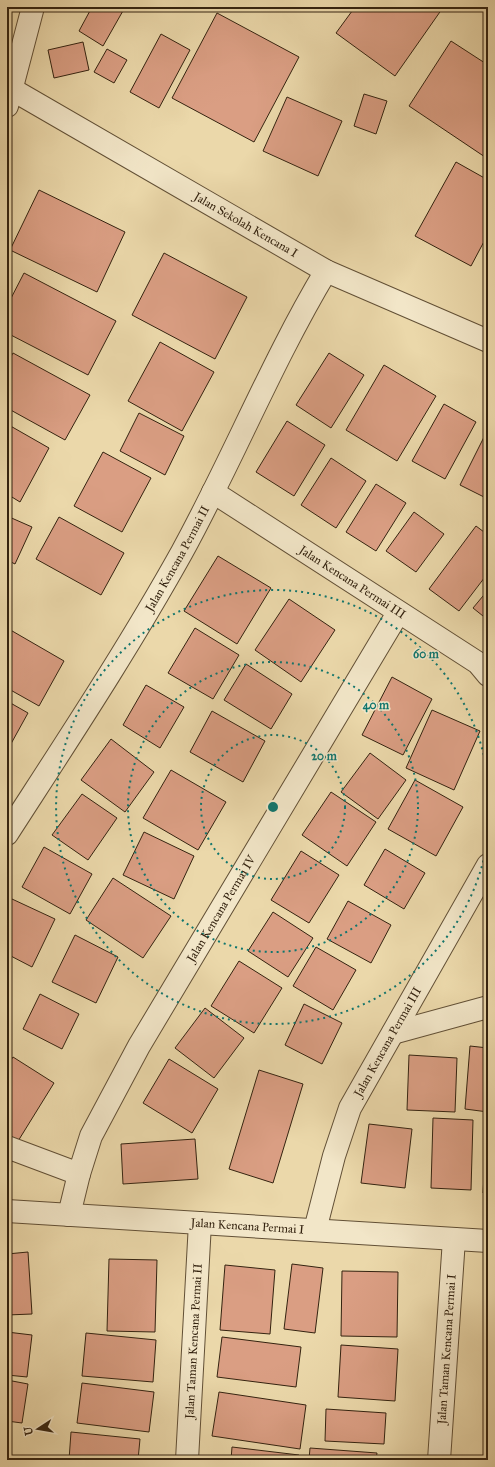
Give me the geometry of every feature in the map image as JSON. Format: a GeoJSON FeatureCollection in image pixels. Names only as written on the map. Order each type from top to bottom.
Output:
{"type":"FeatureCollection","features":[{"type":"Feature","properties":{"kind":"street"},"geometry":{"type":"LineString","coordinates":[[10,98],[33,7]]}},
{"type":"Feature","properties":{"kind":"street","name":"Jalan Sekolah Kencana I"},"geometry":{"type":"LineString","coordinates":[[10,98],[326,270],[488,341]]}},
{"type":"Feature","properties":{"kind":"street","name":"Jalan Kencana Permai II"},"geometry":{"type":"LineString","coordinates":[[7,834],[127,645],[182,552],[296,323],[326,270]]}},
{"type":"Feature","properties":{"kind":"street","name":"Jalan Kencana Permai III"},"geometry":{"type":"LineString","coordinates":[[213,492],[398,613],[478,663],[488,675]]}},
{"type":"Feature","properties":{"kind":"street","name":"Jalan Kencana Permai IV"},"geometry":{"type":"LineString","coordinates":[[69,1215],[79,1174],[92,1136],[139,1046],[398,613]]}},
{"type":"Feature","properties":{"kind":"street","name":"Jalan Kencana Permai III"},"geometry":{"type":"LineString","coordinates":[[315,1230],[334,1156],[350,1108],[488,865]]}},
{"type":"Feature","properties":{"kind":"street"},"geometry":{"type":"LineString","coordinates":[[393,1033],[488,1007]]}},
{"type":"Feature","properties":{"kind":"street"},"geometry":{"type":"LineString","coordinates":[[7,1147],[79,1174]]}},
{"type":"Feature","properties":{"kind":"street","name":"Jalan Kencana Permai I"},"geometry":{"type":"LineString","coordinates":[[7,1211],[488,1241]]}},
{"type":"Feature","properties":{"kind":"street","name":"Jalan Taman Kencana Permai II"},"geometry":{"type":"LineString","coordinates":[[187,1460],[200,1223]]}},
{"type":"Feature","properties":{"kind":"street","name":"Jalan Taman Kencana Permai I"},"geometry":{"type":"LineString","coordinates":[[439,1460],[454,1238]]}},
{"type":"Feature","properties":{"kind":"building"},"geometry":{"type":"Polygon","coordinates":[[[92,7],[121,7],[124,9],[103,46],[79,31],[92,7]]]}},
{"type":"Feature","properties":{"kind":"building"},"geometry":{"type":"Polygon","coordinates":[[[355,7],[439,7],[442,9],[395,76],[336,33],[355,7]]]}},
{"type":"Feature","properties":{"kind":"building"},"geometry":{"type":"Polygon","coordinates":[[[217,13],[299,57],[254,142],[172,98],[217,13]]]}},
{"type":"Feature","properties":{"kind":"building"},"geometry":{"type":"Polygon","coordinates":[[[161,34],[190,50],[159,108],[130,92],[161,34]]]}},
{"type":"Feature","properties":{"kind":"building"},"geometry":{"type":"Polygon","coordinates":[[[451,41],[488,65],[488,159],[409,106],[451,41]]]}},
{"type":"Feature","properties":{"kind":"building"},"geometry":{"type":"Polygon","coordinates":[[[83,42],[89,70],[54,78],[48,50],[83,42]]]}},
{"type":"Feature","properties":{"kind":"building"},"geometry":{"type":"Polygon","coordinates":[[[107,49],[127,60],[114,83],[94,72],[107,49]]]}},
{"type":"Feature","properties":{"kind":"building"},"geometry":{"type":"Polygon","coordinates":[[[364,94],[387,101],[376,134],[354,126],[364,94]]]}},
{"type":"Feature","properties":{"kind":"building"},"geometry":{"type":"Polygon","coordinates":[[[287,97],[342,121],[318,176],[263,151],[287,97]]]}},
{"type":"Feature","properties":{"kind":"building"},"geometry":{"type":"Polygon","coordinates":[[[456,162],[488,180],[488,234],[471,266],[415,236],[456,162]]]}},
{"type":"Feature","properties":{"kind":"building"},"geometry":{"type":"Polygon","coordinates":[[[39,190],[125,232],[97,292],[10,250],[39,190]]]}},
{"type":"Feature","properties":{"kind":"building"},"geometry":{"type":"Polygon","coordinates":[[[164,253],[247,297],[215,359],[132,315],[164,253]]]}},
{"type":"Feature","properties":{"kind":"building"},"geometry":{"type":"Polygon","coordinates":[[[24,273],[116,321],[88,375],[7,333],[7,306],[24,273]]]}},
{"type":"Feature","properties":{"kind":"building"},"geometry":{"type":"Polygon","coordinates":[[[160,342],[214,372],[182,431],[128,401],[160,342]]]}},
{"type":"Feature","properties":{"kind":"building"},"geometry":{"type":"Polygon","coordinates":[[[13,353],[90,395],[65,440],[7,408],[7,364],[13,353]]]}},
{"type":"Feature","properties":{"kind":"building"},"geometry":{"type":"Polygon","coordinates":[[[329,353],[364,375],[331,428],[296,405],[329,353]]]}},
{"type":"Feature","properties":{"kind":"building"},"geometry":{"type":"Polygon","coordinates":[[[384,365],[436,396],[397,461],[346,430],[384,365]]]}},
{"type":"Feature","properties":{"kind":"building"},"geometry":{"type":"Polygon","coordinates":[[[444,404],[476,422],[445,479],[412,461],[444,404]]]}},
{"type":"Feature","properties":{"kind":"building"},"geometry":{"type":"Polygon","coordinates":[[[139,413],[184,436],[165,475],[120,451],[139,413]]]}},
{"type":"Feature","properties":{"kind":"building"},"geometry":{"type":"Polygon","coordinates":[[[287,421],[325,445],[294,496],[256,472],[287,421]]]}},
{"type":"Feature","properties":{"kind":"building"},"geometry":{"type":"Polygon","coordinates":[[[7,424],[49,448],[20,502],[7,494],[7,424]]]}},
{"type":"Feature","properties":{"kind":"building"},"geometry":{"type":"Polygon","coordinates":[[[488,429],[488,499],[460,485],[488,429]]]}},
{"type":"Feature","properties":{"kind":"building"},"geometry":{"type":"Polygon","coordinates":[[[103,452],[151,478],[122,532],[74,506],[103,452]]]}},
{"type":"Feature","properties":{"kind":"building"},"geometry":{"type":"Polygon","coordinates":[[[331,458],[366,481],[336,528],[301,505],[331,458]]]}},
{"type":"Feature","properties":{"kind":"building"},"geometry":{"type":"Polygon","coordinates":[[[376,484],[406,503],[376,551],[346,532],[376,484]]]}},
{"type":"Feature","properties":{"kind":"building"},"geometry":{"type":"Polygon","coordinates":[[[414,512],[444,534],[416,572],[386,551],[414,512]]]}},
{"type":"Feature","properties":{"kind":"building"},"geometry":{"type":"Polygon","coordinates":[[[7,516],[32,527],[15,564],[7,560],[7,516]]]}},
{"type":"Feature","properties":{"kind":"building"},"geometry":{"type":"Polygon","coordinates":[[[59,517],[124,553],[101,595],[36,559],[59,517]]]}},
{"type":"Feature","properties":{"kind":"building"},"geometry":{"type":"Polygon","coordinates":[[[476,526],[488,535],[488,573],[459,611],[429,589],[476,526]]]}},
{"type":"Feature","properties":{"kind":"building"},"geometry":{"type":"Polygon","coordinates":[[[218,556],[271,588],[237,644],[184,611],[218,556]]]}},
{"type":"Feature","properties":{"kind":"building"},"geometry":{"type":"Polygon","coordinates":[[[488,590],[488,620],[473,608],[488,590]]]}},
{"type":"Feature","properties":{"kind":"building"},"geometry":{"type":"Polygon","coordinates":[[[289,599],[335,630],[301,682],[255,650],[289,599]]]}},
{"type":"Feature","properties":{"kind":"building"},"geometry":{"type":"Polygon","coordinates":[[[7,628],[64,661],[39,706],[7,688],[7,628]]]}},
{"type":"Feature","properties":{"kind":"building"},"geometry":{"type":"Polygon","coordinates":[[[195,628],[239,655],[213,699],[168,673],[195,628]]]}},
{"type":"Feature","properties":{"kind":"building"},"geometry":{"type":"Polygon","coordinates":[[[246,664],[292,694],[271,729],[224,700],[246,664]]]}},
{"type":"Feature","properties":{"kind":"building"},"geometry":{"type":"Polygon","coordinates":[[[392,677],[432,699],[403,755],[362,735],[392,677]]]}},
{"type":"Feature","properties":{"kind":"building"},"geometry":{"type":"Polygon","coordinates":[[[146,685],[184,707],[160,748],[123,725],[146,685]]]}},
{"type":"Feature","properties":{"kind":"building"},"geometry":{"type":"Polygon","coordinates":[[[7,701],[28,713],[7,751],[7,701]]]}},
{"type":"Feature","properties":{"kind":"building"},"geometry":{"type":"Polygon","coordinates":[[[432,710],[480,731],[454,790],[406,768],[432,710]]]}},
{"type":"Feature","properties":{"kind":"building"},"geometry":{"type":"Polygon","coordinates":[[[212,711],[265,741],[243,782],[190,752],[212,711]]]}},
{"type":"Feature","properties":{"kind":"building"},"geometry":{"type":"Polygon","coordinates":[[[111,739],[154,772],[125,812],[81,780],[111,739]]]}},
{"type":"Feature","properties":{"kind":"building"},"geometry":{"type":"Polygon","coordinates":[[[370,753],[406,780],[378,819],[341,792],[370,753]]]}},
{"type":"Feature","properties":{"kind":"building"},"geometry":{"type":"Polygon","coordinates":[[[171,770],[226,802],[198,850],[143,818],[171,770]]]}},
{"type":"Feature","properties":{"kind":"building"},"geometry":{"type":"Polygon","coordinates":[[[415,780],[463,807],[436,856],[388,829],[415,780]]]}},
{"type":"Feature","properties":{"kind":"building"},"geometry":{"type":"Polygon","coordinates":[[[331,792],[376,822],[347,866],[302,835],[331,792]]]}},
{"type":"Feature","properties":{"kind":"building"},"geometry":{"type":"Polygon","coordinates":[[[82,794],[117,818],[88,860],[52,835],[82,794]]]}},
{"type":"Feature","properties":{"kind":"building"},"geometry":{"type":"Polygon","coordinates":[[[144,832],[194,856],[174,899],[123,875],[144,832]]]}},
{"type":"Feature","properties":{"kind":"building"},"geometry":{"type":"Polygon","coordinates":[[[44,847],[92,874],[70,914],[22,887],[44,847]]]}},
{"type":"Feature","properties":{"kind":"building"},"geometry":{"type":"Polygon","coordinates":[[[385,849],[425,873],[404,909],[364,885],[385,849]]]}},
{"type":"Feature","properties":{"kind":"building"},"geometry":{"type":"Polygon","coordinates":[[[301,851],[339,875],[309,923],[271,900],[301,851]]]}},
{"type":"Feature","properties":{"kind":"building"},"geometry":{"type":"Polygon","coordinates":[[[113,878],[171,916],[143,958],[86,920],[113,878]]]}},
{"type":"Feature","properties":{"kind":"building"},"geometry":{"type":"Polygon","coordinates":[[[12,899],[55,919],[32,967],[7,954],[7,910],[12,899]]]}},
{"type":"Feature","properties":{"kind":"building"},"geometry":{"type":"Polygon","coordinates":[[[348,901],[391,925],[371,963],[327,939],[348,901]]]}},
{"type":"Feature","properties":{"kind":"building"},"geometry":{"type":"Polygon","coordinates":[[[273,912],[313,938],[288,977],[248,951],[273,912]]]}},
{"type":"Feature","properties":{"kind":"building"},"geometry":{"type":"Polygon","coordinates":[[[75,935],[118,957],[96,1003],[52,982],[75,935]]]}},
{"type":"Feature","properties":{"kind":"building"},"geometry":{"type":"Polygon","coordinates":[[[316,947],[356,970],[333,1010],[293,986],[316,947]]]}},
{"type":"Feature","properties":{"kind":"building"},"geometry":{"type":"Polygon","coordinates":[[[239,961],[282,988],[254,1033],[211,1006],[239,961]]]}},
{"type":"Feature","properties":{"kind":"building"},"geometry":{"type":"Polygon","coordinates":[[[40,994],[79,1014],[62,1049],[23,1029],[40,994]]]}},
{"type":"Feature","properties":{"kind":"building"},"geometry":{"type":"Polygon","coordinates":[[[304,1004],[342,1023],[322,1064],[285,1045],[304,1004]]]}},
{"type":"Feature","properties":{"kind":"building"},"geometry":{"type":"Polygon","coordinates":[[[205,1008],[244,1038],[214,1078],[175,1048],[205,1008]]]}},
{"type":"Feature","properties":{"kind":"building"},"geometry":{"type":"Polygon","coordinates":[[[470,1046],[488,1048],[488,1112],[465,1109],[470,1046]]]}},
{"type":"Feature","properties":{"kind":"building"},"geometry":{"type":"Polygon","coordinates":[[[409,1055],[457,1058],[455,1112],[407,1110],[409,1055]]]}},
{"type":"Feature","properties":{"kind":"building"},"geometry":{"type":"Polygon","coordinates":[[[13,1057],[54,1083],[15,1146],[7,1141],[7,1066],[13,1057]]]}},
{"type":"Feature","properties":{"kind":"building"},"geometry":{"type":"Polygon","coordinates":[[[169,1059],[218,1089],[192,1133],[143,1103],[169,1059]]]}},
{"type":"Feature","properties":{"kind":"building"},"geometry":{"type":"Polygon","coordinates":[[[259,1070],[303,1084],[273,1183],[229,1169],[259,1070]]]}},
{"type":"Feature","properties":{"kind":"building"},"geometry":{"type":"Polygon","coordinates":[[[433,1118],[473,1120],[471,1190],[431,1188],[433,1118]]]}},
{"type":"Feature","properties":{"kind":"building"},"geometry":{"type":"Polygon","coordinates":[[[487,1123],[488,1193],[483,1193],[487,1123]]]}},
{"type":"Feature","properties":{"kind":"building"},"geometry":{"type":"Polygon","coordinates":[[[369,1124],[412,1129],[405,1188],[361,1183],[369,1124]]]}},
{"type":"Feature","properties":{"kind":"building"},"geometry":{"type":"Polygon","coordinates":[[[195,1139],[198,1179],[123,1184],[121,1144],[195,1139]]]}},
{"type":"Feature","properties":{"kind":"building"},"geometry":{"type":"Polygon","coordinates":[[[28,1252],[32,1314],[7,1315],[7,1254],[28,1252]]]}},
{"type":"Feature","properties":{"kind":"building"},"geometry":{"type":"Polygon","coordinates":[[[109,1259],[157,1260],[155,1332],[107,1331],[109,1259]]]}},
{"type":"Feature","properties":{"kind":"building"},"geometry":{"type":"Polygon","coordinates":[[[292,1264],[323,1268],[315,1333],[284,1329],[292,1264]]]}},
{"type":"Feature","properties":{"kind":"building"},"geometry":{"type":"Polygon","coordinates":[[[225,1265],[275,1270],[270,1334],[220,1330],[225,1265]]]}},
{"type":"Feature","properties":{"kind":"building"},"geometry":{"type":"Polygon","coordinates":[[[342,1271],[398,1272],[397,1337],[341,1336],[342,1271]]]}},
{"type":"Feature","properties":{"kind":"building"},"geometry":{"type":"Polygon","coordinates":[[[7,1332],[32,1335],[27,1377],[7,1375],[7,1332]]]}},
{"type":"Feature","properties":{"kind":"building"},"geometry":{"type":"Polygon","coordinates":[[[86,1333],[156,1340],[153,1382],[82,1376],[86,1333]]]}},
{"type":"Feature","properties":{"kind":"building"},"geometry":{"type":"Polygon","coordinates":[[[222,1337],[301,1347],[296,1387],[217,1377],[222,1337]]]}},
{"type":"Feature","properties":{"kind":"building"},"geometry":{"type":"Polygon","coordinates":[[[341,1345],[398,1349],[395,1401],[338,1397],[341,1345]]]}},
{"type":"Feature","properties":{"kind":"building"},"geometry":{"type":"Polygon","coordinates":[[[7,1380],[28,1384],[22,1423],[7,1421],[7,1380]]]}},
{"type":"Feature","properties":{"kind":"building"},"geometry":{"type":"Polygon","coordinates":[[[82,1383],[154,1392],[149,1432],[77,1423],[82,1383]]]}},
{"type":"Feature","properties":{"kind":"building"},"geometry":{"type":"Polygon","coordinates":[[[219,1392],[306,1405],[300,1449],[212,1436],[219,1392]]]}},
{"type":"Feature","properties":{"kind":"building"},"geometry":{"type":"Polygon","coordinates":[[[326,1409],[386,1413],[384,1444],[325,1441],[326,1409]]]}},
{"type":"Feature","properties":{"kind":"building"},"geometry":{"type":"Polygon","coordinates":[[[71,1432],[140,1439],[138,1460],[69,1460],[71,1432]]]}},
{"type":"Feature","properties":{"kind":"building"},"geometry":{"type":"Polygon","coordinates":[[[232,1447],[299,1455],[299,1460],[231,1460],[232,1447]]]}},
{"type":"Feature","properties":{"kind":"building"},"geometry":{"type":"Polygon","coordinates":[[[310,1448],[377,1453],[376,1460],[309,1460],[310,1448]]]}}]}
